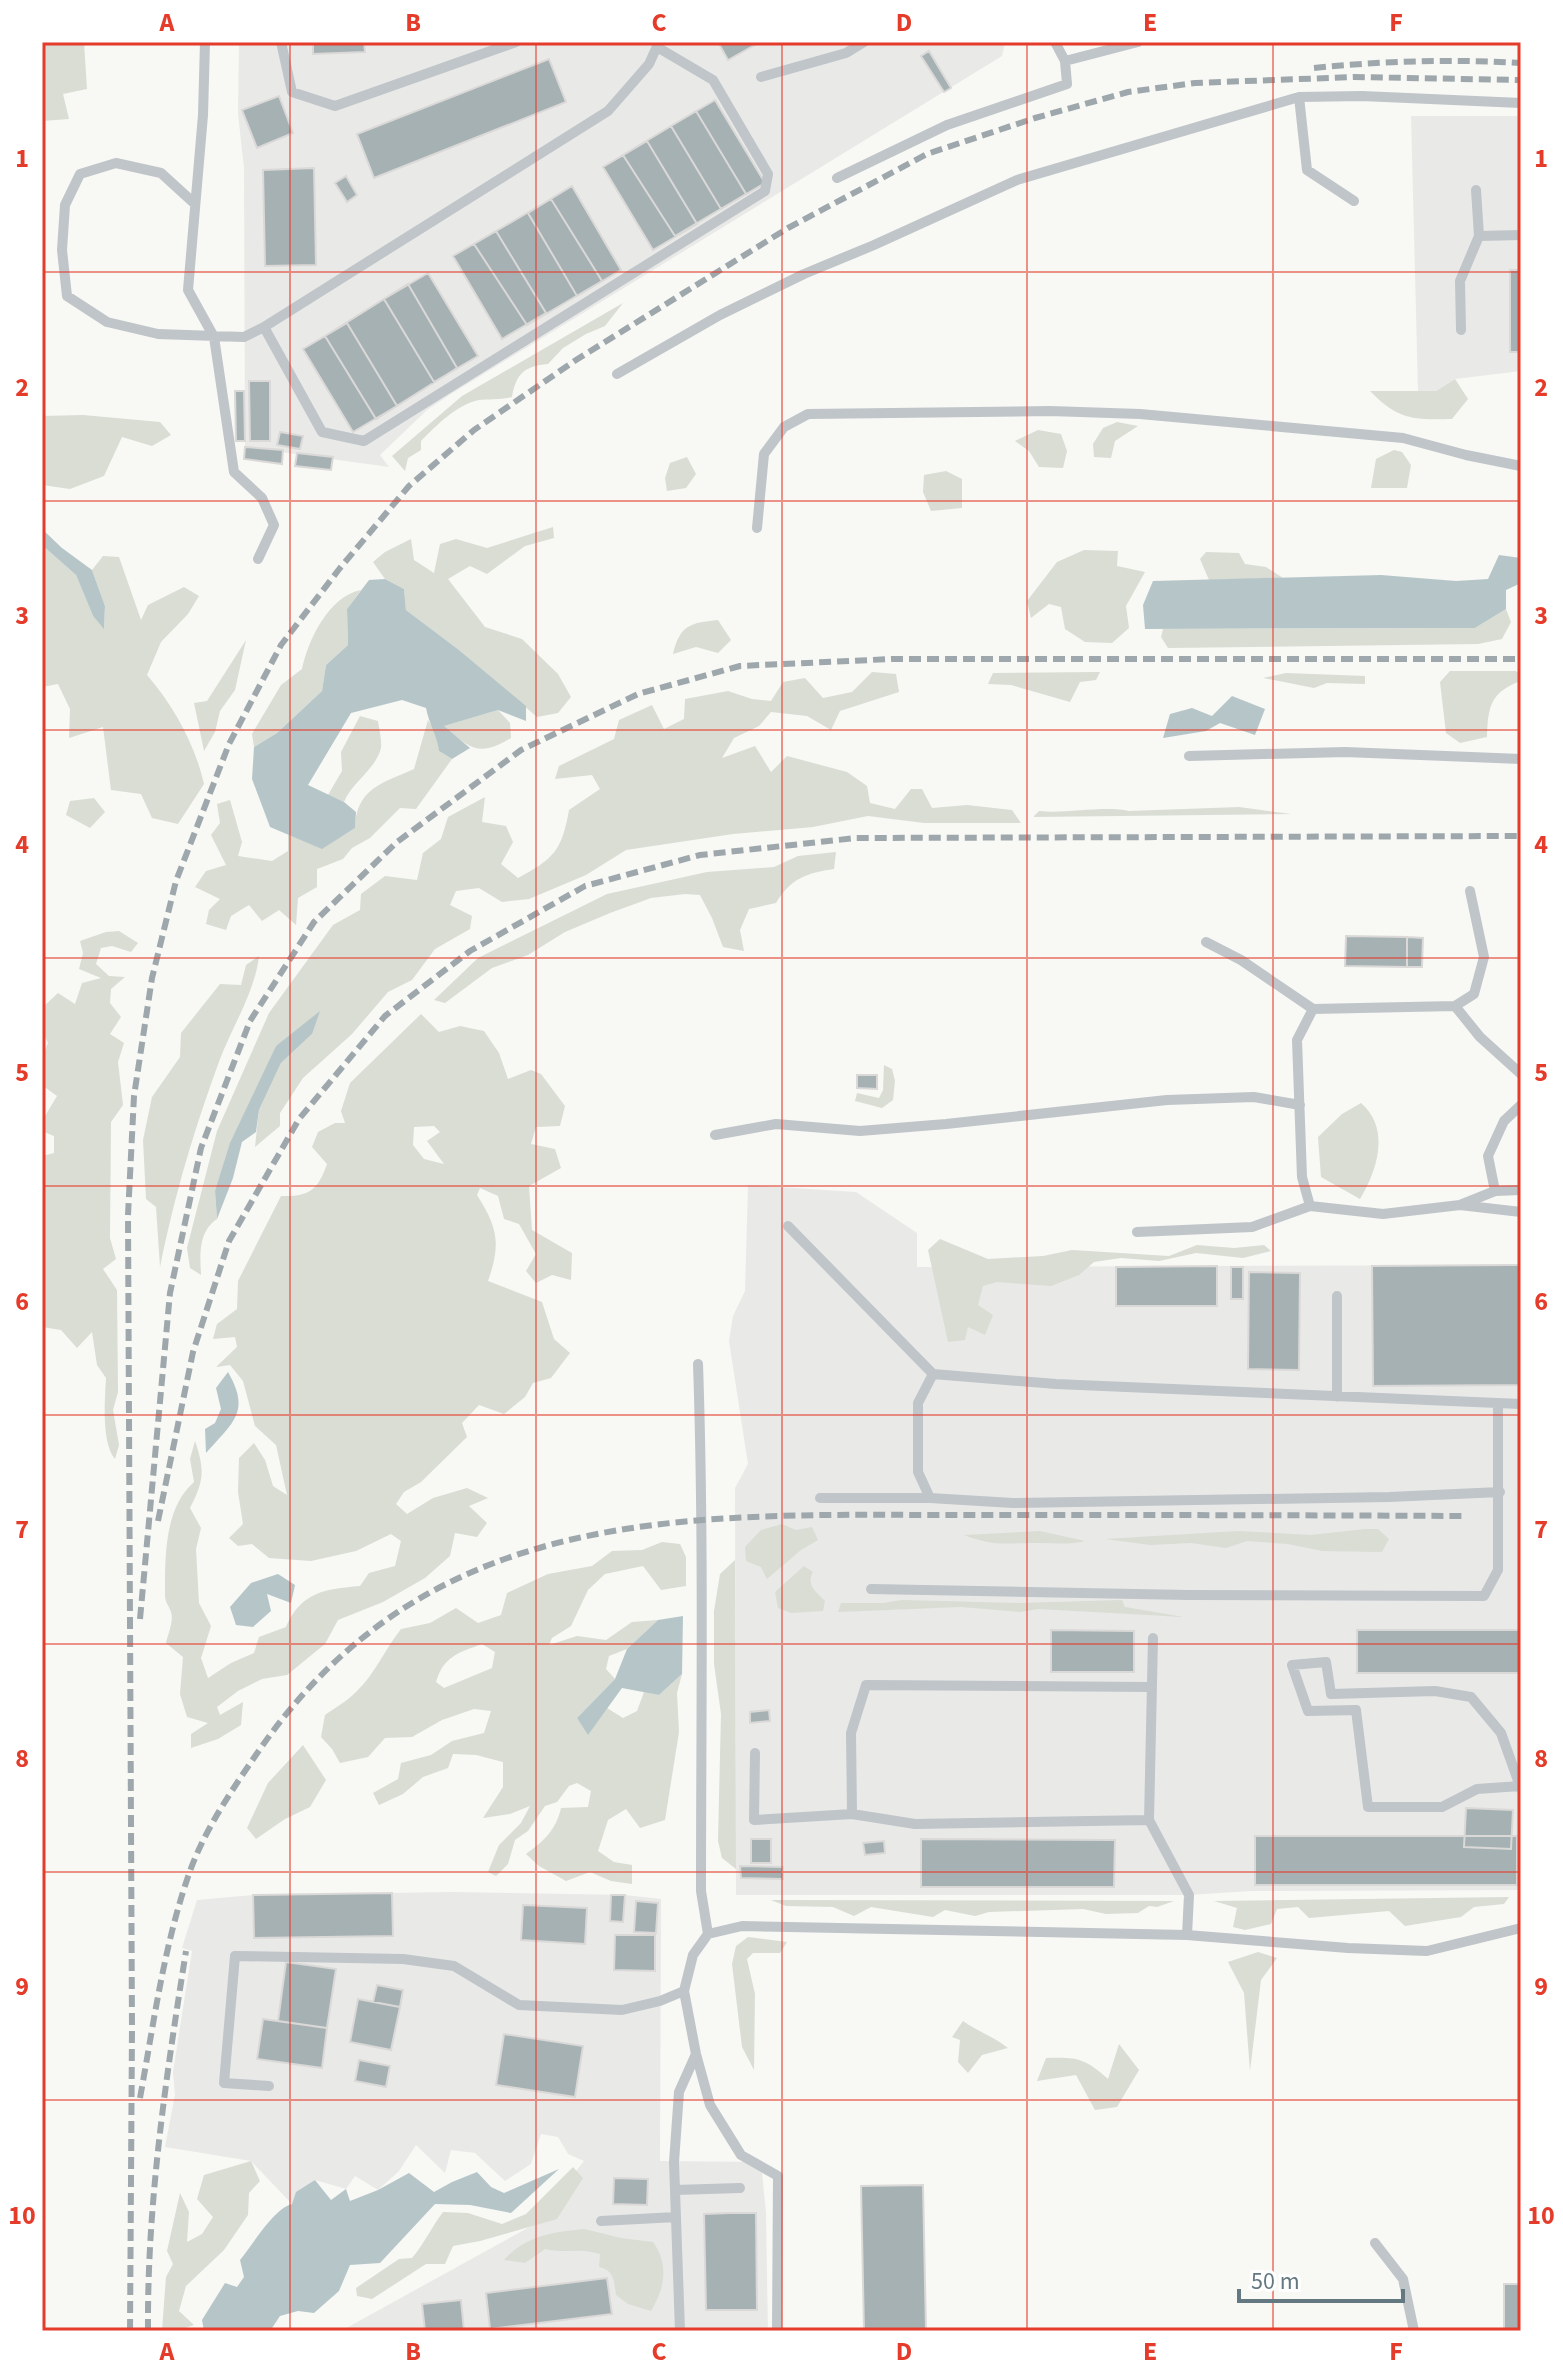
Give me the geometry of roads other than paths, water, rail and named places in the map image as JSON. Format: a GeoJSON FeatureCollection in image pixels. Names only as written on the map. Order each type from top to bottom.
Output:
{"type":"FeatureCollection","features":[{"type":"Feature","properties":{"kind":"lane"},"geometry":{"type":"LineString","coordinates":[[205,42],[203,115],[188,290],[214,337],[234,472],[262,498],[274,525],[258,559]]}},
{"type":"Feature","properties":{"kind":"lane"},"geometry":{"type":"LineString","coordinates":[[281,42],[292,92],[335,106],[516,42]]}},
{"type":"Feature","properties":{"kind":"lane"},"geometry":{"type":"LineString","coordinates":[[761,77],[846,53],[864,42]]}},
{"type":"Feature","properties":{"kind":"lane"},"geometry":{"type":"LineString","coordinates":[[837,178],[947,125],[1067,84],[1065,61],[1055,42]]}},
{"type":"Feature","properties":{"kind":"lane"},"geometry":{"type":"LineString","coordinates":[[1065,61],[1138,42]]}},
{"type":"Feature","properties":{"kind":"lane"},"geometry":{"type":"LineString","coordinates":[[195,204],[161,173],[116,163],[80,174],[65,205],[62,250],[67,296],[107,322],[158,334],[244,337],[608,111],[649,64],[658,45],[713,80],[768,174],[765,191],[364,441],[322,432],[264,327]]}},
{"type":"Feature","properties":{"kind":"lane"},"geometry":{"type":"LineString","coordinates":[[617,374],[720,315],[804,274],[1017,180],[1299,97],[1362,96],[1521,103]]}},
{"type":"Feature","properties":{"kind":"lane"},"geometry":{"type":"LineString","coordinates":[[1299,97],[1307,170],[1354,201]]}},
{"type":"Feature","properties":{"kind":"lane"},"geometry":{"type":"LineString","coordinates":[[1461,330],[1460,281],[1479,236],[1476,190]]}},
{"type":"Feature","properties":{"kind":"lane"},"geometry":{"type":"LineString","coordinates":[[1479,236],[1521,235]]}},
{"type":"Feature","properties":{"kind":"lane"},"geometry":{"type":"LineString","coordinates":[[757,528],[764,454],[784,427],[808,414],[1050,411],[1140,414],[1403,438],[1521,466]]}},
{"type":"Feature","properties":{"kind":"lane"},"geometry":{"type":"LineString","coordinates":[[1189,756],[1345,752],[1521,759]]}},
{"type":"Feature","properties":{"kind":"lane"},"geometry":{"type":"LineString","coordinates":[[1206,942],[1241,960],[1313,1009],[1455,1006],[1474,994],[1484,957],[1470,891]]}},
{"type":"Feature","properties":{"kind":"lane"},"geometry":{"type":"LineString","coordinates":[[1455,1006],[1480,1037],[1521,1074]]}},
{"type":"Feature","properties":{"kind":"lane"},"geometry":{"type":"LineString","coordinates":[[1310,1206],[1302,1177],[1297,1040],[1313,1009]]}},
{"type":"Feature","properties":{"kind":"lane"},"geometry":{"type":"LineString","coordinates":[[715,1135],[776,1124],[860,1131],[1167,1100],[1254,1097],[1300,1105]]}},
{"type":"Feature","properties":{"kind":"lane"},"geometry":{"type":"LineString","coordinates":[[1495,1191],[1488,1156],[1504,1121],[1521,1105]]}},
{"type":"Feature","properties":{"kind":"lane"},"geometry":{"type":"LineString","coordinates":[[1460,1205],[1495,1191],[1521,1190]]}},
{"type":"Feature","properties":{"kind":"lane"},"geometry":{"type":"LineString","coordinates":[[1137,1232],[1252,1227],[1310,1206],[1383,1214],[1460,1205],[1521,1212]]}},
{"type":"Feature","properties":{"kind":"lane"},"geometry":{"type":"LineString","coordinates":[[788,1226],[933,1374],[1056,1384],[1521,1404]]}},
{"type":"Feature","properties":{"kind":"lane"},"geometry":{"type":"LineString","coordinates":[[1337,1296],[1337,1397]]}},
{"type":"Feature","properties":{"kind":"lane"},"geometry":{"type":"LineString","coordinates":[[698,1364],[704,1519],[701,1576],[701,1891],[708,1934]]}},
{"type":"Feature","properties":{"kind":"lane"},"geometry":{"type":"LineString","coordinates":[[930,1498],[918,1472],[918,1403],[933,1374]]}},
{"type":"Feature","properties":{"kind":"lane"},"geometry":{"type":"LineString","coordinates":[[871,1589],[1484,1596],[1498,1570],[1498,1404]]}},
{"type":"Feature","properties":{"kind":"lane"},"geometry":{"type":"LineString","coordinates":[[820,1498],[930,1498],[1013,1503],[1389,1497],[1500,1492]]}},
{"type":"Feature","properties":{"kind":"lane"},"geometry":{"type":"LineString","coordinates":[[1153,1638],[1149,1820],[1189,1895],[1187,1935]]}},
{"type":"Feature","properties":{"kind":"lane"},"geometry":{"type":"LineString","coordinates":[[1326,1662],[1331,1694],[1435,1691],[1471,1697],[1501,1733],[1521,1788],[1477,1789],[1442,1807],[1368,1807],[1356,1710],[1308,1711],[1292,1665],[1326,1662]]}},
{"type":"Feature","properties":{"kind":"lane"},"geometry":{"type":"LineString","coordinates":[[852,1814],[851,1733],[866,1685],[1152,1687]]}},
{"type":"Feature","properties":{"kind":"lane"},"geometry":{"type":"LineString","coordinates":[[755,1753],[754,1820],[852,1814],[915,1824],[1149,1820]]}},
{"type":"Feature","properties":{"kind":"lane"},"geometry":{"type":"LineString","coordinates":[[777,2331],[778,2176],[741,2155],[710,2105],[684,1991],[693,1955],[708,1934],[742,1926],[1187,1935],[1427,1951],[1521,1928]]}},
{"type":"Feature","properties":{"kind":"lane"},"geometry":{"type":"LineString","coordinates":[[269,2086],[224,2083],[235,1956],[403,1959],[454,1966],[519,2005],[622,2010],[660,2001],[684,1991]]}},
{"type":"Feature","properties":{"kind":"lane"},"geometry":{"type":"LineString","coordinates":[[680,2331],[674,2162],[679,2092],[696,2054]]}},
{"type":"Feature","properties":{"kind":"lane"},"geometry":{"type":"LineString","coordinates":[[675,2190],[740,2188]]}},
{"type":"Feature","properties":{"kind":"lane"},"geometry":{"type":"LineString","coordinates":[[601,2221],[676,2217]]}},
{"type":"Feature","properties":{"kind":"lane"},"geometry":{"type":"LineString","coordinates":[[1375,2243],[1403,2279],[1414,2331]]}},
{"type":"Feature","properties":{"kind":"railway"},"geometry":{"type":"LineString","coordinates":[[1314,68],[1417,61],[1521,63]]}},
{"type":"Feature","properties":{"kind":"railway"},"geometry":{"type":"LineString","coordinates":[[130,2331],[132,2028],[128,1215],[134,1096],[152,978],[176,881],[229,744],[281,645],[409,486],[474,430],[576,360],[788,228],[927,154],[1035,118],[1128,92],[1195,83],[1354,77],[1521,80]]}},
{"type":"Feature","properties":{"kind":"railway"},"geometry":{"type":"LineString","coordinates":[[140,1619],[170,1293],[201,1148],[250,1021],[314,922],[397,842],[521,750],[638,694],[740,666],[892,659],[1521,659]]}},
{"type":"Feature","properties":{"kind":"railway"},"geometry":{"type":"LineString","coordinates":[[158,1521],[193,1352],[229,1241],[299,1119],[385,1016],[470,951],[585,886],[700,855],[856,838],[1521,836]]}},
{"type":"Feature","properties":{"kind":"railway"},"geometry":{"type":"LineString","coordinates":[[140,2098],[160,1983],[181,1899],[212,1823],[231,1793],[260,1749],[327,1670],[400,1611],[479,1569],[564,1541],[653,1525],[746,1517],[1463,1516]]}},
{"type":"Feature","properties":{"kind":"railway"},"geometry":{"type":"LineString","coordinates":[[148,2331],[154,2188],[186,1951]]}}]}
